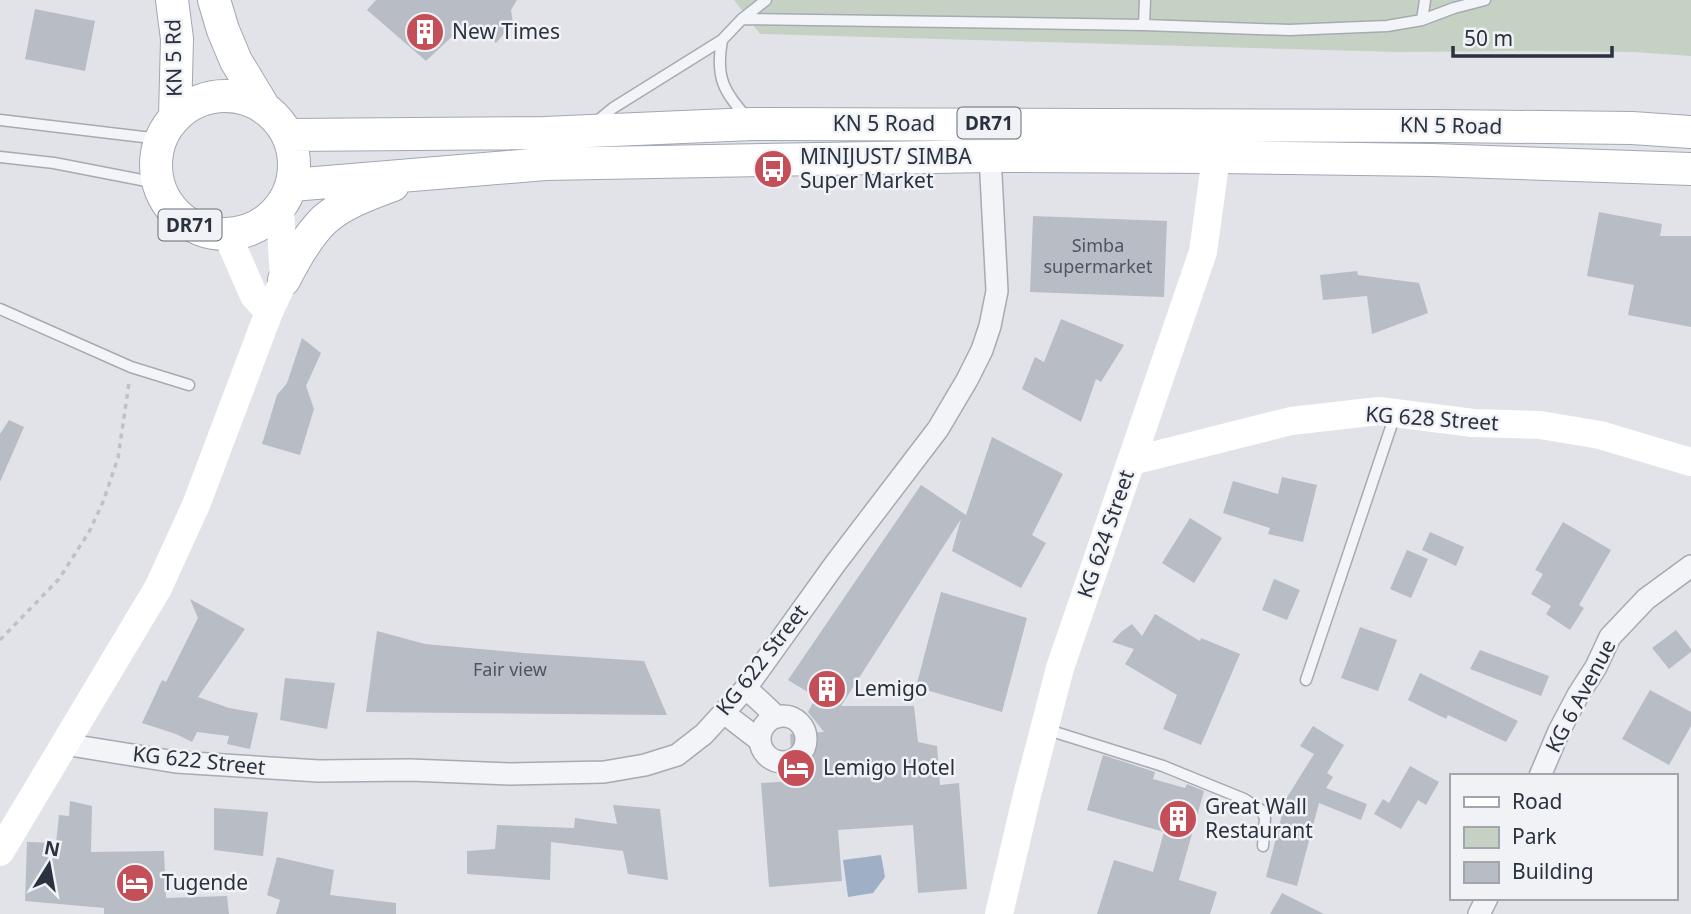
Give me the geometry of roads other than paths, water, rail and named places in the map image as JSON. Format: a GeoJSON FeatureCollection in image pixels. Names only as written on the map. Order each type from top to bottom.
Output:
{"type":"FeatureCollection","features":[{"type":"Feature","properties":{"kind":"main road","name":"KN 5 Rd"},"geometry":{"type":"LineString","coordinates":[[167,128],[177,39],[172,0]]}},
{"type":"Feature","properties":{"kind":"main road"},"geometry":{"type":"LineString","coordinates":[[214,0],[236,61],[265,109]]}},
{"type":"Feature","properties":{"kind":"main road"},"geometry":{"type":"LineString","coordinates":[[167,128],[187,107],[218,96],[250,101],[265,109],[278,121],[288,135],[295,168],[286,196],[284,279]]}},
{"type":"Feature","properties":{"kind":"main road","name":"KN 5 Road"},"geometry":{"type":"LineString","coordinates":[[286,196],[427,173],[545,148],[584,131],[752,124],[1441,125],[1632,128],[1691,132]]}},
{"type":"Feature","properties":{"kind":"main road","name":"DR71"},"geometry":{"type":"LineString","coordinates":[[167,128],[156,154],[157,183],[174,213],[188,224],[216,234],[235,234],[254,228],[270,218],[286,196]]}},
{"type":"Feature","properties":{"kind":"main road","name":"KN 5 Road"},"geometry":{"type":"LineString","coordinates":[[288,135],[545,148],[1432,160],[1691,169]]}},
{"type":"Feature","properties":{"kind":"main road","name":"KG 624 Street"},"geometry":{"type":"LineString","coordinates":[[999,914],[1060,668],[1203,252],[1216,157]]}},
{"type":"Feature","properties":{"kind":"main road"},"geometry":{"type":"LineString","coordinates":[[0,852],[158,588],[196,505],[269,312],[301,249],[324,220],[347,204],[427,173]]}},
{"type":"Feature","properties":{"kind":"main road"},"geometry":{"type":"LineString","coordinates":[[227,234],[254,296],[269,312]]}},
{"type":"Feature","properties":{"kind":"main road","name":"KG 628 Street"},"geometry":{"type":"LineString","coordinates":[[1132,461],[1291,421],[1378,411],[1473,423],[1540,425],[1600,435],[1691,462]]}},
{"type":"Feature","properties":{"kind":"street","name":"KG 622 Street"},"geometry":{"type":"LineString","coordinates":[[64,744],[176,762],[318,771],[410,770],[510,774],[604,772],[645,765],[677,755],[704,734],[746,688],[953,406],[982,350],[997,290],[990,156]]}},
{"type":"Feature","properties":{"kind":"street","name":"KG 6 Avenue"},"geometry":{"type":"LineString","coordinates":[[1541,774],[1559,731],[1610,637],[1646,599],[1691,566]]}},
{"type":"Feature","properties":{"kind":"street"},"geometry":{"type":"LineString","coordinates":[[746,688],[777,717]]}},
{"type":"Feature","properties":{"kind":"street"},"geometry":{"type":"LineString","coordinates":[[724,713],[759,740]]}},
{"type":"Feature","properties":{"kind":"street"},"geometry":{"type":"LineString","coordinates":[[785,716],[799,722],[806,735],[804,750],[793,761],[785,763],[770,759],[764,754],[759,740],[764,725],[777,717],[785,716]]}},
{"type":"Feature","properties":{"kind":"lane"},"geometry":{"type":"LineString","coordinates":[[584,131],[613,108],[722,40],[766,0]]}},
{"type":"Feature","properties":{"kind":"lane"},"geometry":{"type":"LineString","coordinates":[[1144,24],[1145,0]]}},
{"type":"Feature","properties":{"kind":"lane"},"geometry":{"type":"LineString","coordinates":[[1422,20],[1425,0]]}},
{"type":"Feature","properties":{"kind":"lane"},"geometry":{"type":"LineString","coordinates":[[742,19],[1144,24],[1289,30],[1387,26],[1422,20],[1485,0]]}},
{"type":"Feature","properties":{"kind":"lane"},"geometry":{"type":"LineString","coordinates":[[722,40],[720,77],[727,92],[752,124]]}},
{"type":"Feature","properties":{"kind":"lane"},"geometry":{"type":"LineString","coordinates":[[0,120],[167,128]]}},
{"type":"Feature","properties":{"kind":"lane"},"geometry":{"type":"LineString","coordinates":[[0,157],[54,163],[157,183]]}},
{"type":"Feature","properties":{"kind":"lane"},"geometry":{"type":"LineString","coordinates":[[0,309],[131,367],[189,385]]}},
{"type":"Feature","properties":{"kind":"lane"},"geometry":{"type":"LineString","coordinates":[[1306,680],[1396,412]]}},
{"type":"Feature","properties":{"kind":"lane"},"geometry":{"type":"LineString","coordinates":[[1045,729],[1163,766],[1244,799],[1261,810],[1265,818],[1263,846]]}},
{"type":"Feature","properties":{"kind":"water"},"geometry":{"type":"Polygon","coordinates":[[[881,855],[885,877],[873,893],[848,897],[843,860],[881,855]]]}},
{"type":"Feature","properties":{"kind":"place","name":"New Times"},"geometry":{"type":"Point","coordinates":[425,32]}},
{"type":"Feature","properties":{"kind":"place","name":"MINIJUST/ SIMBA Super Market"},"geometry":{"type":"Point","coordinates":[773,169]}},
{"type":"Feature","properties":{"kind":"place","name":"Lemigo"},"geometry":{"type":"Point","coordinates":[827,689]}},
{"type":"Feature","properties":{"kind":"place","name":"Lemigo Hotel"},"geometry":{"type":"Point","coordinates":[796,768]}},
{"type":"Feature","properties":{"kind":"place","name":"Great Wall Restaurant"},"geometry":{"type":"Point","coordinates":[1178,819]}},
{"type":"Feature","properties":{"kind":"place","name":"Tugende"},"geometry":{"type":"Point","coordinates":[135,883]}}]}
